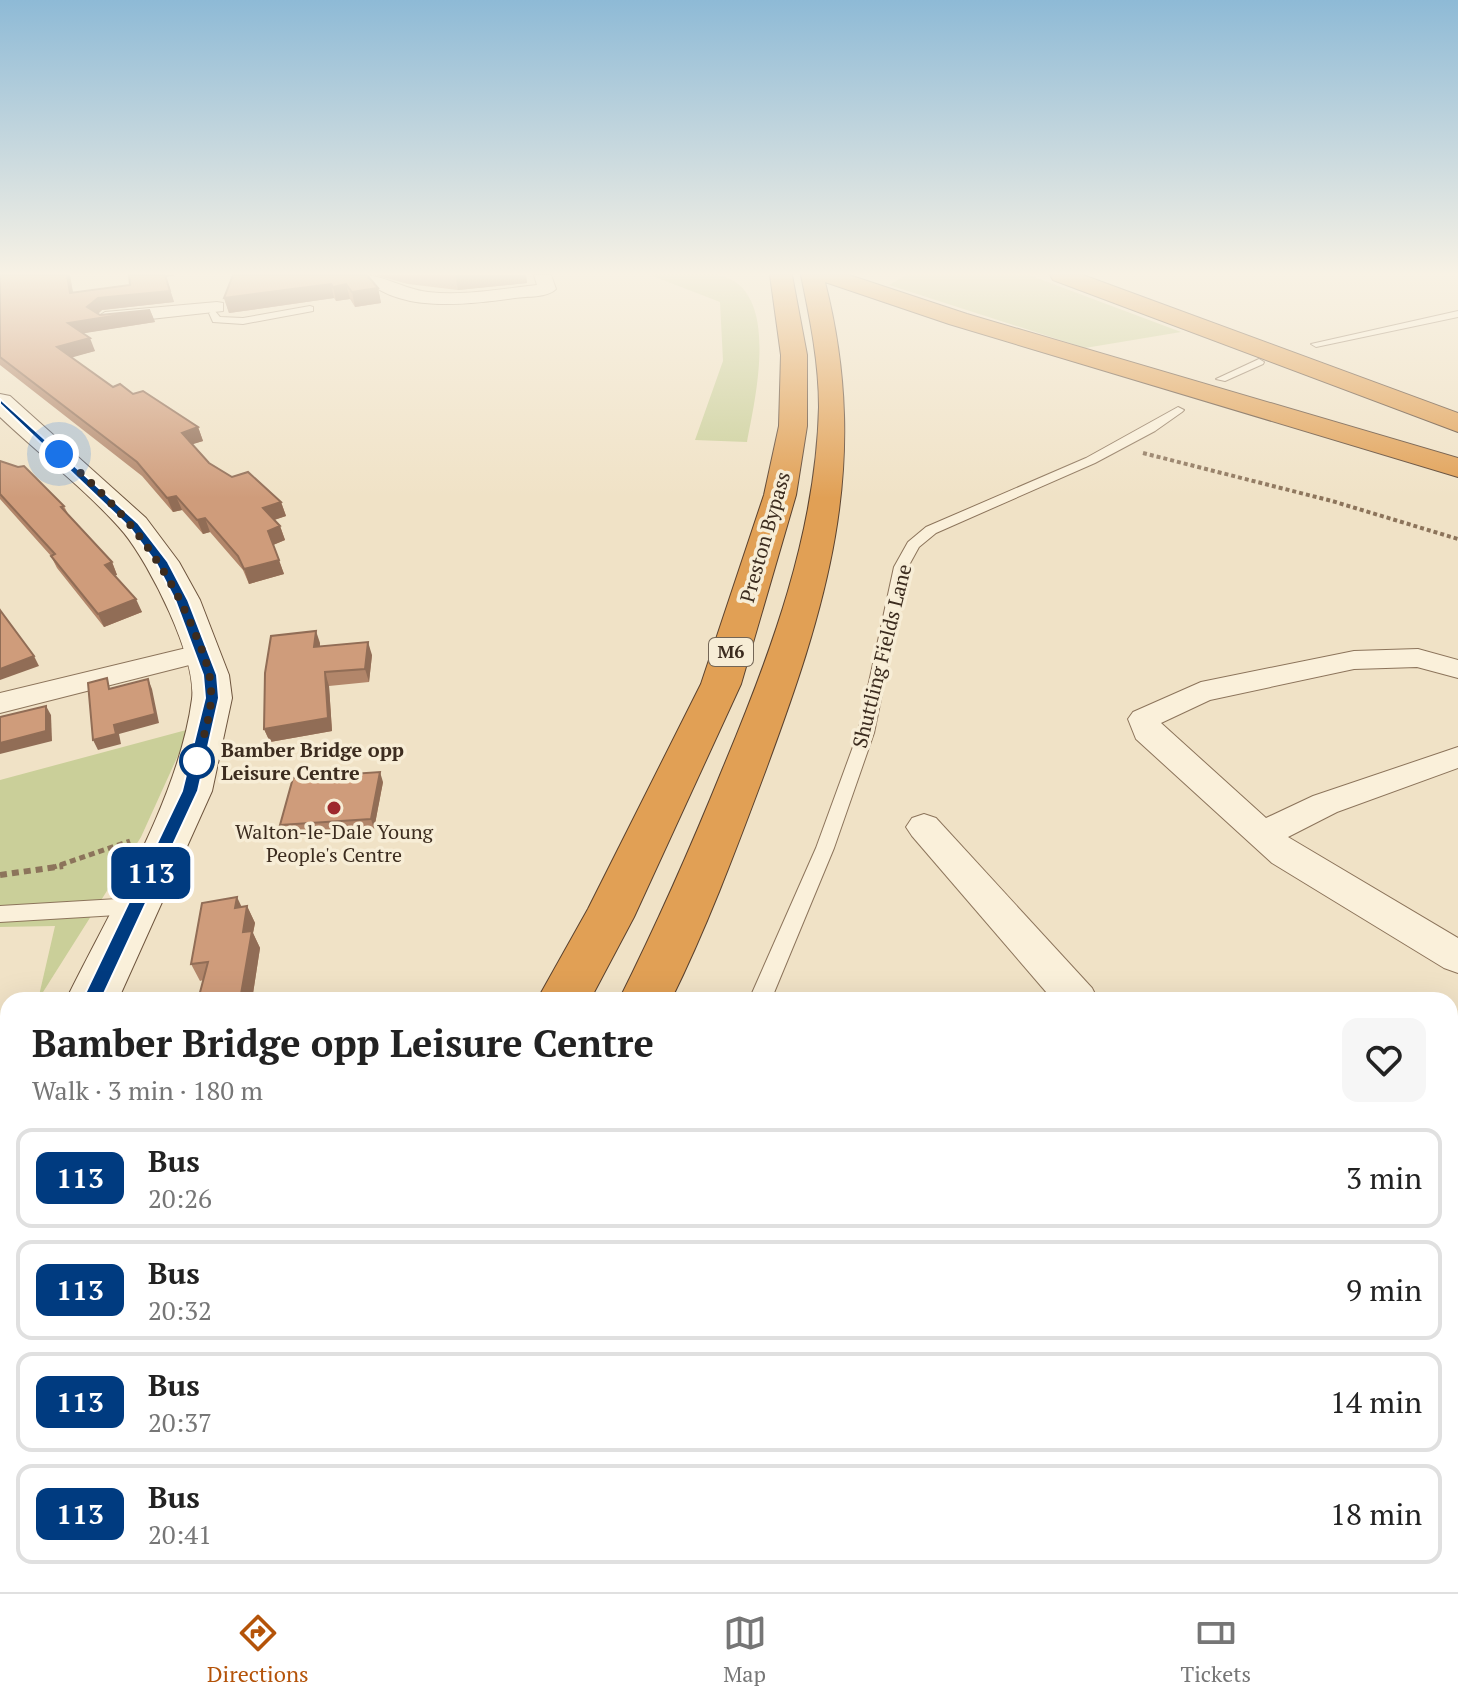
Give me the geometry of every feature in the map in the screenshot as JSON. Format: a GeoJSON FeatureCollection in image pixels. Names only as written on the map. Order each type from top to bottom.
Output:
{"type":"FeatureCollection","features":[{"type":"Feature","properties":{"kind":"highway","name":"Preston Bypass"},"geometry":{"type":"LineString","coordinates":[[567,992],[609,917],[721,684],[780,495],[793,426],[793,349]]}},
{"type":"Feature","properties":{"kind":"highway","name":"M6"},"geometry":{"type":"LineString","coordinates":[[649,992],[680,933],[785,662],[813,561],[828,478],[833,409],[827,349]]}},
{"type":"Feature","properties":{"kind":"highway"},"geometry":{"type":"LineString","coordinates":[[1064,349],[1458,468]]}},
{"type":"Feature","properties":{"kind":"highway"},"geometry":{"type":"LineString","coordinates":[[1260,349],[1458,423]]}},
{"type":"Feature","properties":{"kind":"street"},"geometry":{"type":"LineString","coordinates":[[0,402],[134,525],[162,562],[203,653],[212,698],[190,791],[96,992]]}},
{"type":"Feature","properties":{"kind":"street"},"geometry":{"type":"LineString","coordinates":[[0,703],[203,653]]}},
{"type":"Feature","properties":{"kind":"street"},"geometry":{"type":"LineString","coordinates":[[1458,669],[1418,658],[1354,660],[1201,692],[1176,701],[1144,719],[1147,732],[1285,854],[1458,957]]}},
{"type":"Feature","properties":{"kind":"street"},"geometry":{"type":"LineString","coordinates":[[1263,834],[1325,804],[1456,757]]}},
{"type":"Feature","properties":{"kind":"street"},"geometry":{"type":"LineString","coordinates":[[924,827],[967,879],[1071,992]]}},
{"type":"Feature","properties":{"kind":"lane"},"geometry":{"type":"LineString","coordinates":[[1221,379],[1259,362]]}},
{"type":"Feature","properties":{"kind":"lane","name":"Shuttling Fields Lane"},"geometry":{"type":"LineString","coordinates":[[763,992],[825,848],[866,733],[901,567],[913,545],[931,530],[1112,448],[1155,427],[1178,410]]}},
{"type":"Feature","properties":{"kind":"lane"},"geometry":{"type":"LineString","coordinates":[[0,914],[134,906]]}},
{"type":"Feature","properties":{"kind":"path"},"geometry":{"type":"LineString","coordinates":[[1112,448],[1332,501],[1458,539]]}},
{"type":"Feature","properties":{"kind":"path"},"geometry":{"type":"LineString","coordinates":[[0,875],[62,866],[174,825]]}},
{"type":"Feature","properties":{"kind":"green space"},"geometry":{"type":"Polygon","coordinates":[[[722,349],[760,349],[747,442],[695,440],[723,361],[722,349]]]}},
{"type":"Feature","properties":{"kind":"green space"},"geometry":{"type":"Polygon","coordinates":[[[190,729],[141,837],[43,992],[40,992],[55,926],[0,927],[0,780],[190,729]]]}},
{"type":"Feature","properties":{"kind":"building"},"geometry":{"type":"Polygon","coordinates":[[[0,349],[60,349],[113,387],[120,384],[133,394],[143,391],[198,427],[182,433],[209,463],[232,477],[248,472],[281,502],[263,508],[280,526],[268,531],[279,560],[244,569],[238,556],[205,518],[197,520],[176,496],[167,498],[137,462],[0,357],[0,349]]]}},
{"type":"Feature","properties":{"kind":"building"},"geometry":{"type":"Polygon","coordinates":[[[0,461],[24,466],[64,506],[61,507],[112,562],[105,565],[136,599],[98,614],[51,556],[55,554],[0,494],[0,461]]]}},
{"type":"Feature","properties":{"kind":"building"},"geometry":{"type":"Polygon","coordinates":[[[0,610],[34,656],[0,669],[0,610]]]}},
{"type":"Feature","properties":{"kind":"building"},"geometry":{"type":"Polygon","coordinates":[[[316,631],[314,647],[368,642],[365,669],[325,672],[328,718],[264,729],[265,673],[271,636],[316,631]]]}},
{"type":"Feature","properties":{"kind":"building"},"geometry":{"type":"Polygon","coordinates":[[[107,678],[109,689],[148,679],[155,714],[114,725],[116,734],[93,740],[88,683],[107,678]]]}},
{"type":"Feature","properties":{"kind":"building"},"geometry":{"type":"Polygon","coordinates":[[[46,706],[46,731],[0,743],[0,717],[46,706]]]}},
{"type":"Feature","properties":{"kind":"building","name":"Walton-le-Dale Young People's Centre"},"geometry":{"type":"Polygon","coordinates":[[[380,772],[371,819],[280,825],[293,778],[380,772]]]}},
{"type":"Feature","properties":{"kind":"building"},"geometry":{"type":"Polygon","coordinates":[[[237,897],[235,908],[247,906],[243,932],[252,931],[241,992],[200,992],[208,962],[191,964],[202,903],[237,897]]]}},
{"type":"Feature","properties":{"kind":"bus line","name":"113"},"geometry":{"type":"LineString","coordinates":[[0,402],[78,470],[134,525],[162,562],[182,600],[210,675],[212,698],[190,791],[95,992]]}},
{"type":"Feature","properties":{"kind":"place","name":"Bamber Bridge opp Leisure Centre"},"geometry":{"type":"Point","coordinates":[197,761]}},
{"type":"Feature","properties":{"kind":"place","name":"Walton-le-Dale Young People's Centre"},"geometry":{"type":"Point","coordinates":[334,808]}},
{"type":"Feature","properties":{"kind":"route"},"geometry":{"type":"LineString","coordinates":[[59,454],[134,525],[162,562],[182,600],[210,675],[212,698],[197,761]]}}]}
